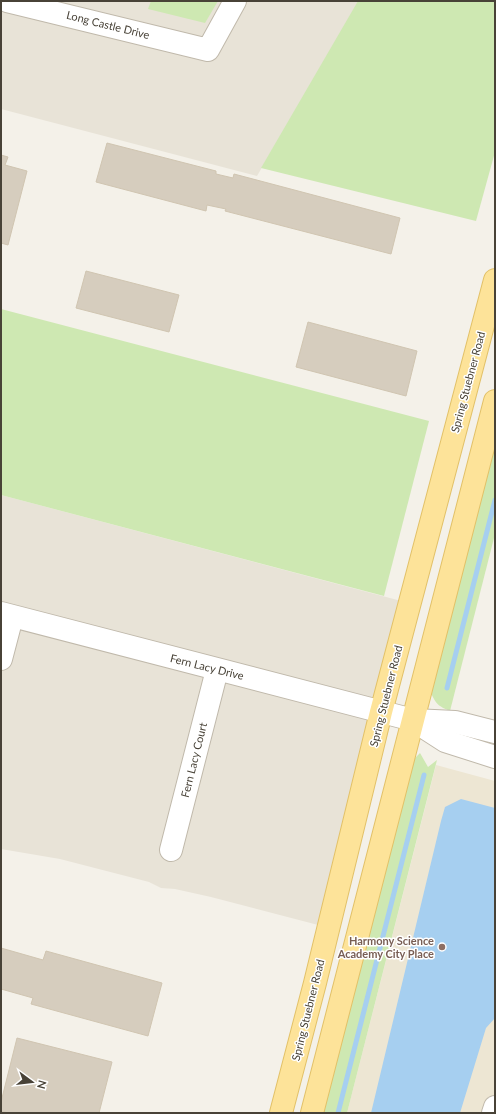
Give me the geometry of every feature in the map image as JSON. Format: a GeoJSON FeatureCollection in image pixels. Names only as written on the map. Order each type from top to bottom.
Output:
{"type":"FeatureCollection","features":[{"type":"Feature","properties":{"kind":"main road","name":"Spring Stuebner Road"},"geometry":{"type":"LineString","coordinates":[[281,1113],[315,983],[382,712],[489,329],[495,280]]}},
{"type":"Feature","properties":{"kind":"main road"},"geometry":{"type":"LineString","coordinates":[[312,1113],[495,401]]}},
{"type":"Feature","properties":{"kind":"main road"},"geometry":{"type":"LineString","coordinates":[[315,983],[344,990]]}},
{"type":"Feature","properties":{"kind":"street","name":"Long Castle Drive"},"geometry":{"type":"LineString","coordinates":[[7,1],[208,50],[235,1]]}},
{"type":"Feature","properties":{"kind":"street","name":"Fern Lacy Drive"},"geometry":{"type":"LineString","coordinates":[[6,615],[413,720]]}},
{"type":"Feature","properties":{"kind":"street"},"geometry":{"type":"LineString","coordinates":[[1,659],[6,615]]}},
{"type":"Feature","properties":{"kind":"street","name":"Fern Lacy Court"},"geometry":{"type":"LineString","coordinates":[[172,850],[217,670]]}},
{"type":"Feature","properties":{"kind":"street"},"geometry":{"type":"LineString","coordinates":[[413,720],[455,722],[495,732]]}},
{"type":"Feature","properties":{"kind":"street"},"geometry":{"type":"LineString","coordinates":[[413,720],[445,741],[495,757]]}},
{"type":"Feature","properties":{"kind":"street"},"geometry":{"type":"LineString","coordinates":[[493,1113],[495,1107]]}},
{"type":"Feature","properties":{"kind":"shaded area"},"geometry":{"type":"Polygon","coordinates":[[[1,1],[359,1],[257,176],[1,109],[1,1]]]}},
{"type":"Feature","properties":{"kind":"shaded area"},"geometry":{"type":"Polygon","coordinates":[[[1,495],[405,602],[322,926],[211,897],[175,889],[161,888],[149,882],[60,859],[1,849],[1,495]]]}},
{"type":"Feature","properties":{"kind":"shaded area","name":"Harmony Science Academy City Place"},"geometry":{"type":"Polygon","coordinates":[[[436,765],[495,781],[495,1113],[347,1113],[436,765]]]}},
{"type":"Feature","properties":{"kind":"green space"},"geometry":{"type":"Polygon","coordinates":[[[151,1],[218,1],[205,23],[148,9],[151,1]]]}},
{"type":"Feature","properties":{"kind":"green space"},"geometry":{"type":"Polygon","coordinates":[[[358,1],[495,1],[495,152],[476,221],[261,168],[358,1]]]}},
{"type":"Feature","properties":{"kind":"green space"},"geometry":{"type":"Polygon","coordinates":[[[1,309],[429,421],[384,596],[1,495],[1,309]]]}},
{"type":"Feature","properties":{"kind":"green space"},"geometry":{"type":"Polygon","coordinates":[[[495,442],[495,534],[450,711],[438,704],[434,700],[431,693],[495,442]]]}},
{"type":"Feature","properties":{"kind":"green space"},"geometry":{"type":"Polygon","coordinates":[[[420,753],[428,767],[437,760],[347,1113],[323,1113],[414,759],[420,753]]]}},
{"type":"Feature","properties":{"kind":"water","name":"Harmony Science Academy City Place"},"geometry":{"type":"Polygon","coordinates":[[[461,799],[495,808],[495,1018],[486,1028],[460,1113],[371,1113],[445,807],[461,799]]]}},
{"type":"Feature","properties":{"kind":"building"},"geometry":{"type":"Polygon","coordinates":[[[107,143],[216,171],[216,174],[233,178],[234,174],[400,218],[391,254],[225,211],[226,209],[207,205],[206,211],[96,182],[107,143]]]}},
{"type":"Feature","properties":{"kind":"building"},"geometry":{"type":"Polygon","coordinates":[[[1,155],[8,157],[5,165],[27,171],[8,245],[1,243],[1,155]]]}},
{"type":"Feature","properties":{"kind":"building"},"geometry":{"type":"Polygon","coordinates":[[[86,271],[179,295],[169,332],[76,308],[86,271]]]}},
{"type":"Feature","properties":{"kind":"building"},"geometry":{"type":"Polygon","coordinates":[[[308,322],[417,351],[406,396],[296,367],[308,322]]]}},
{"type":"Feature","properties":{"kind":"building"},"geometry":{"type":"Polygon","coordinates":[[[1,948],[43,960],[46,951],[162,983],[148,1036],[31,1004],[33,998],[1,989],[1,948]]]}},
{"type":"Feature","properties":{"kind":"building"},"geometry":{"type":"Polygon","coordinates":[[[17,1038],[112,1062],[99,1113],[8,1113],[1,1111],[1,1102],[17,1038]]]}},
{"type":"Feature","properties":{"kind":"waterway"},"geometry":{"type":"LineString","coordinates":[[447,688],[495,500]]}},
{"type":"Feature","properties":{"kind":"waterway"},"geometry":{"type":"LineString","coordinates":[[338,1113],[424,775]]}},
{"type":"Feature","properties":{"kind":"place","name":"Harmony Science Academy City Place"},"geometry":{"type":"Point","coordinates":[442,947]}}]}
